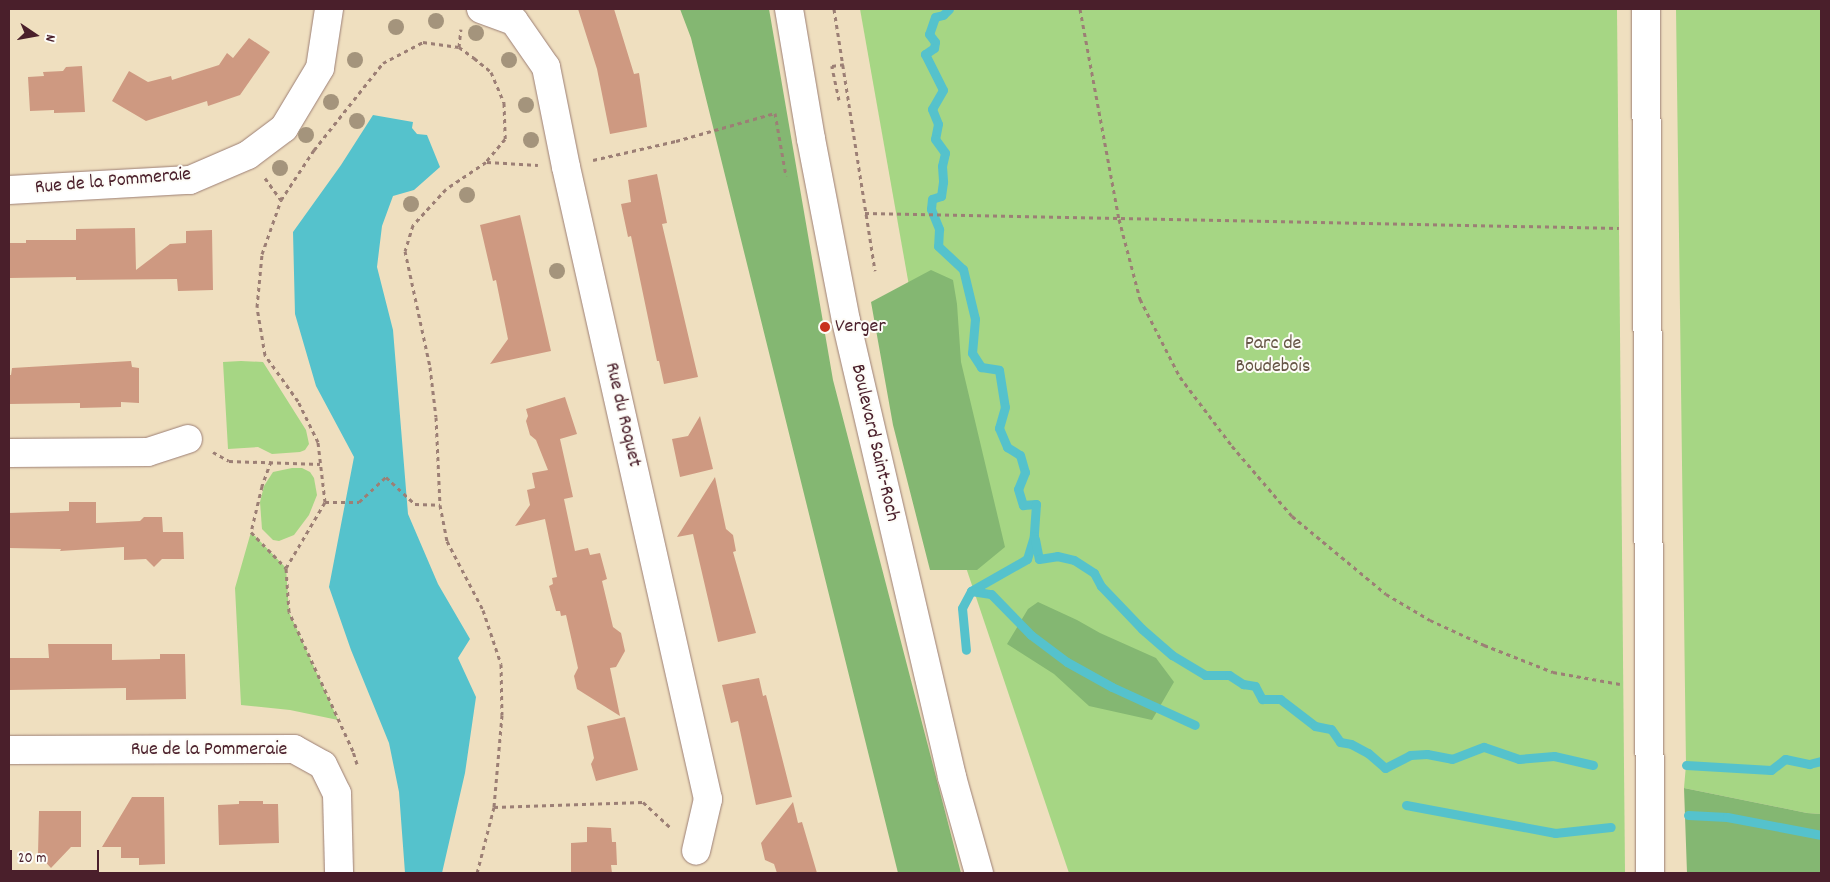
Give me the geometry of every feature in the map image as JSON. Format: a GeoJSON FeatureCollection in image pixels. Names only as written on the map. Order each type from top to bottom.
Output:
{"type":"FeatureCollection","features":[{"type":"Feature","properties":{"kind":"street","name":"Rue de la Pommeraie"},"geometry":{"type":"LineString","coordinates":[[9,190],[190,180],[248,155],[284,128],[320,68],[329,9]]}},
{"type":"Feature","properties":{"kind":"street","name":"Rue du Roquet"},"geometry":{"type":"LineString","coordinates":[[481,9],[514,21],[546,66],[566,167],[708,800],[696,851]]}},
{"type":"Feature","properties":{"kind":"street","name":"Boulevard Saint-Roch"},"geometry":{"type":"LineString","coordinates":[[789,9],[811,139],[846,322],[952,778],[979,873]]}},
{"type":"Feature","properties":{"kind":"street"},"geometry":{"type":"LineString","coordinates":[[1646,9],[1650,873]]}},
{"type":"Feature","properties":{"kind":"street"},"geometry":{"type":"LineString","coordinates":[[9,453],[148,452],[188,439]]}},
{"type":"Feature","properties":{"kind":"street","name":"Rue de la Pommeraie"},"geometry":{"type":"LineString","coordinates":[[9,750],[294,748],[323,765],[338,794],[339,873]]}},
{"type":"Feature","properties":{"kind":"path"},"geometry":{"type":"LineString","coordinates":[[834,9],[875,271]]}},
{"type":"Feature","properties":{"kind":"path"},"geometry":{"type":"LineString","coordinates":[[1080,9],[1119,219],[1140,299],[1180,377],[1232,446],[1292,516],[1386,594],[1440,624],[1484,645],[1553,672],[1650,689]]}},
{"type":"Feature","properties":{"kind":"path"},"geometry":{"type":"LineString","coordinates":[[358,769],[353,751],[289,612],[286,568],[325,502],[318,442],[298,401],[265,355],[257,308],[262,254],[281,200],[314,150],[383,63],[423,42],[459,47],[491,72],[504,103],[506,139],[486,162],[446,189],[413,225],[404,251],[430,367],[436,417],[440,505],[447,541],[483,610],[501,664],[502,715],[494,807],[476,873]]}},
{"type":"Feature","properties":{"kind":"path"},"geometry":{"type":"LineString","coordinates":[[838,100],[832,66],[844,64]]}},
{"type":"Feature","properties":{"kind":"path"},"geometry":{"type":"LineString","coordinates":[[486,162],[566,167],[676,141],[775,113],[780,144]]}},
{"type":"Feature","properties":{"kind":"path"},"geometry":{"type":"LineString","coordinates":[[865,213],[1648,228]]}},
{"type":"Feature","properties":{"kind":"path"},"geometry":{"type":"LineString","coordinates":[[188,439],[229,460],[320,464]]}},
{"type":"Feature","properties":{"kind":"path"},"geometry":{"type":"LineString","coordinates":[[271,461],[262,486],[251,532],[286,568]]}},
{"type":"Feature","properties":{"kind":"path"},"geometry":{"type":"LineString","coordinates":[[325,502],[359,502],[386,477],[415,504],[440,505]]}},
{"type":"Feature","properties":{"kind":"path"},"geometry":{"type":"LineString","coordinates":[[494,807],[643,802],[696,851]]}},
{"type":"Feature","properties":{"kind":"green space"},"geometry":{"type":"Polygon","coordinates":[[[680,9],[769,9],[833,380],[961,873],[898,873],[691,38],[680,9]]]}},
{"type":"Feature","properties":{"kind":"green space","name":"Parc de Boudebois"},"geometry":{"type":"Polygon","coordinates":[[[860,9],[1617,9],[1625,873],[1069,873],[951,523],[860,9]]]}},
{"type":"Feature","properties":{"kind":"green space"},"geometry":{"type":"Polygon","coordinates":[[[1676,9],[1821,9],[1821,814],[1807,813],[1684,788],[1686,765],[1676,9]]]}},
{"type":"Feature","properties":{"kind":"green space"},"geometry":{"type":"Polygon","coordinates":[[[931,270],[953,280],[957,304],[961,362],[1005,547],[977,570],[930,570],[893,425],[871,302],[931,270]]]}},
{"type":"Feature","properties":{"kind":"green space"},"geometry":{"type":"Polygon","coordinates":[[[223,362],[263,362],[306,430],[309,444],[305,450],[272,454],[258,447],[228,449],[223,362]]]}},
{"type":"Feature","properties":{"kind":"green space"},"geometry":{"type":"Polygon","coordinates":[[[302,468],[310,472],[314,478],[317,495],[309,515],[294,535],[279,541],[273,540],[262,529],[260,502],[264,486],[273,472],[302,468]]]}},
{"type":"Feature","properties":{"kind":"green space"},"geometry":{"type":"Polygon","coordinates":[[[251,532],[286,568],[289,612],[338,720],[290,710],[241,705],[235,588],[251,532]]]}},
{"type":"Feature","properties":{"kind":"green space"},"geometry":{"type":"Polygon","coordinates":[[[1038,602],[1156,658],[1174,682],[1152,720],[1089,706],[1054,674],[1007,644],[1028,609],[1038,602]]]}},
{"type":"Feature","properties":{"kind":"green space"},"geometry":{"type":"Polygon","coordinates":[[[1684,788],[1807,813],[1821,814],[1821,873],[1687,873],[1684,788]]]}},
{"type":"Feature","properties":{"kind":"water"},"geometry":{"type":"Polygon","coordinates":[[[373,115],[413,122],[412,128],[417,134],[427,135],[440,167],[414,190],[393,196],[382,226],[377,267],[393,330],[408,514],[438,584],[470,639],[458,658],[476,697],[465,773],[442,873],[405,873],[399,792],[389,743],[351,650],[329,587],[354,457],[316,386],[295,314],[293,232],[341,165],[373,115]]]}},
{"type":"Feature","properties":{"kind":"building"},"geometry":{"type":"Polygon","coordinates":[[[578,9],[614,9],[634,74],[639,73],[647,127],[610,134],[597,69],[578,9]]]}},
{"type":"Feature","properties":{"kind":"building"},"geometry":{"type":"Polygon","coordinates":[[[249,38],[270,52],[240,95],[208,106],[207,101],[146,121],[112,101],[129,71],[148,82],[171,76],[172,80],[219,65],[227,53],[233,58],[249,38]]]}},
{"type":"Feature","properties":{"kind":"building"},"geometry":{"type":"Polygon","coordinates":[[[82,66],[85,112],[54,113],[54,110],[30,111],[28,77],[44,76],[43,72],[63,71],[66,67],[82,66]]]}},
{"type":"Feature","properties":{"kind":"building"},"geometry":{"type":"Polygon","coordinates":[[[657,174],[667,223],[662,224],[698,377],[664,384],[659,361],[657,361],[631,236],[628,237],[621,204],[631,202],[628,180],[657,174]]]}},
{"type":"Feature","properties":{"kind":"building"},"geometry":{"type":"Polygon","coordinates":[[[520,215],[551,351],[490,364],[508,339],[496,280],[493,281],[480,225],[520,215]]]}},
{"type":"Feature","properties":{"kind":"building"},"geometry":{"type":"Polygon","coordinates":[[[135,228],[136,270],[170,244],[186,243],[186,231],[212,230],[213,290],[178,291],[177,279],[76,280],[76,277],[9,278],[9,243],[26,243],[26,240],[76,240],[76,229],[135,228]]]}},
{"type":"Feature","properties":{"kind":"building"},"geometry":{"type":"Polygon","coordinates":[[[131,361],[132,367],[139,368],[139,403],[121,402],[121,407],[80,408],[80,403],[9,404],[9,375],[11,375],[12,368],[131,361]]]}},
{"type":"Feature","properties":{"kind":"building"},"geometry":{"type":"Polygon","coordinates":[[[565,397],[577,434],[560,439],[573,497],[564,499],[575,551],[588,548],[590,555],[600,553],[607,579],[602,581],[613,627],[621,633],[625,651],[616,667],[610,668],[620,716],[577,689],[574,676],[578,668],[566,615],[561,616],[560,611],[556,611],[549,586],[553,584],[552,578],[557,577],[545,519],[515,526],[530,505],[527,490],[535,488],[532,473],[548,470],[536,440],[530,435],[526,421],[528,416],[526,409],[565,397]]]}},
{"type":"Feature","properties":{"kind":"building"},"geometry":{"type":"Polygon","coordinates":[[[700,416],[713,469],[680,477],[672,439],[688,436],[700,416]]]}},
{"type":"Feature","properties":{"kind":"building"},"geometry":{"type":"Polygon","coordinates":[[[715,477],[726,529],[733,535],[736,551],[733,552],[756,633],[718,642],[693,534],[677,537],[715,477]]]}},
{"type":"Feature","properties":{"kind":"building"},"geometry":{"type":"Polygon","coordinates":[[[69,502],[96,502],[96,523],[140,521],[144,517],[162,517],[163,532],[183,532],[184,559],[162,559],[154,567],[146,559],[124,560],[124,547],[60,551],[61,549],[9,548],[9,513],[69,511],[69,502]]]}},
{"type":"Feature","properties":{"kind":"building"},"geometry":{"type":"Polygon","coordinates":[[[48,644],[112,644],[112,660],[160,659],[160,654],[185,654],[186,699],[126,700],[126,688],[9,690],[9,658],[49,658],[48,644]]]}},
{"type":"Feature","properties":{"kind":"building"},"geometry":{"type":"Polygon","coordinates":[[[759,678],[763,696],[766,695],[792,797],[756,805],[738,721],[731,723],[722,685],[759,678]]]}},
{"type":"Feature","properties":{"kind":"building"},"geometry":{"type":"Polygon","coordinates":[[[625,717],[638,770],[596,781],[591,764],[594,758],[587,726],[625,717]]]}},
{"type":"Feature","properties":{"kind":"building"},"geometry":{"type":"Polygon","coordinates":[[[132,797],[164,797],[165,864],[139,865],[139,858],[121,858],[121,847],[102,847],[132,797]]]}},
{"type":"Feature","properties":{"kind":"building"},"geometry":{"type":"Polygon","coordinates":[[[239,801],[263,801],[263,804],[278,804],[279,843],[219,845],[218,805],[239,804],[239,801]]]}},
{"type":"Feature","properties":{"kind":"building"},"geometry":{"type":"Polygon","coordinates":[[[793,802],[798,823],[802,822],[817,873],[777,873],[774,864],[765,860],[761,843],[793,802]]]}},
{"type":"Feature","properties":{"kind":"building"},"geometry":{"type":"Polygon","coordinates":[[[39,811],[81,811],[81,847],[71,847],[51,868],[38,854],[39,811]]]}},
{"type":"Feature","properties":{"kind":"building"},"geometry":{"type":"Polygon","coordinates":[[[587,827],[611,828],[612,842],[616,842],[617,865],[611,865],[612,873],[571,873],[571,843],[587,842],[587,827]]]}},
{"type":"Feature","properties":{"kind":"waterway"},"geometry":{"type":"LineString","coordinates":[[949,9],[943,15],[935,17],[929,34],[935,42],[934,48],[925,54],[943,90],[932,109],[938,124],[935,139],[945,153],[942,166],[943,182],[941,196],[932,199],[931,209],[939,229],[938,246],[963,269],[975,319],[972,353],[981,367],[999,370],[1005,407],[999,428],[1007,447],[1020,455],[1025,472],[1018,489],[1023,505],[1036,504],[1034,536],[1027,559],[971,591],[962,608],[966,650]]}},
{"type":"Feature","properties":{"kind":"waterway"},"geometry":{"type":"LineString","coordinates":[[1035,539],[1039,559],[1057,556],[1074,560],[1094,573],[1101,586],[1142,629],[1172,655],[1205,675],[1229,675],[1243,684],[1255,686],[1262,699],[1280,699],[1315,726],[1331,729],[1340,742],[1351,744],[1368,753],[1385,768],[1410,755],[1427,754],[1452,759],[1484,747],[1519,759],[1554,756],[1593,765]]}},
{"type":"Feature","properties":{"kind":"waterway"},"geometry":{"type":"LineString","coordinates":[[971,591],[991,594],[1031,635],[1067,662],[1112,687],[1195,725]]}},
{"type":"Feature","properties":{"kind":"waterway"},"geometry":{"type":"LineString","coordinates":[[1686,765],[1771,770],[1785,759],[1809,764],[1821,761]]}},
{"type":"Feature","properties":{"kind":"waterway"},"geometry":{"type":"LineString","coordinates":[[1406,805],[1555,833],[1611,827]]}},
{"type":"Feature","properties":{"kind":"waterway"},"geometry":{"type":"LineString","coordinates":[[1688,815],[1727,817],[1821,835]]}},
{"type":"Feature","properties":{"kind":"place","name":"Verger"},"geometry":{"type":"Point","coordinates":[825,327]}}]}
